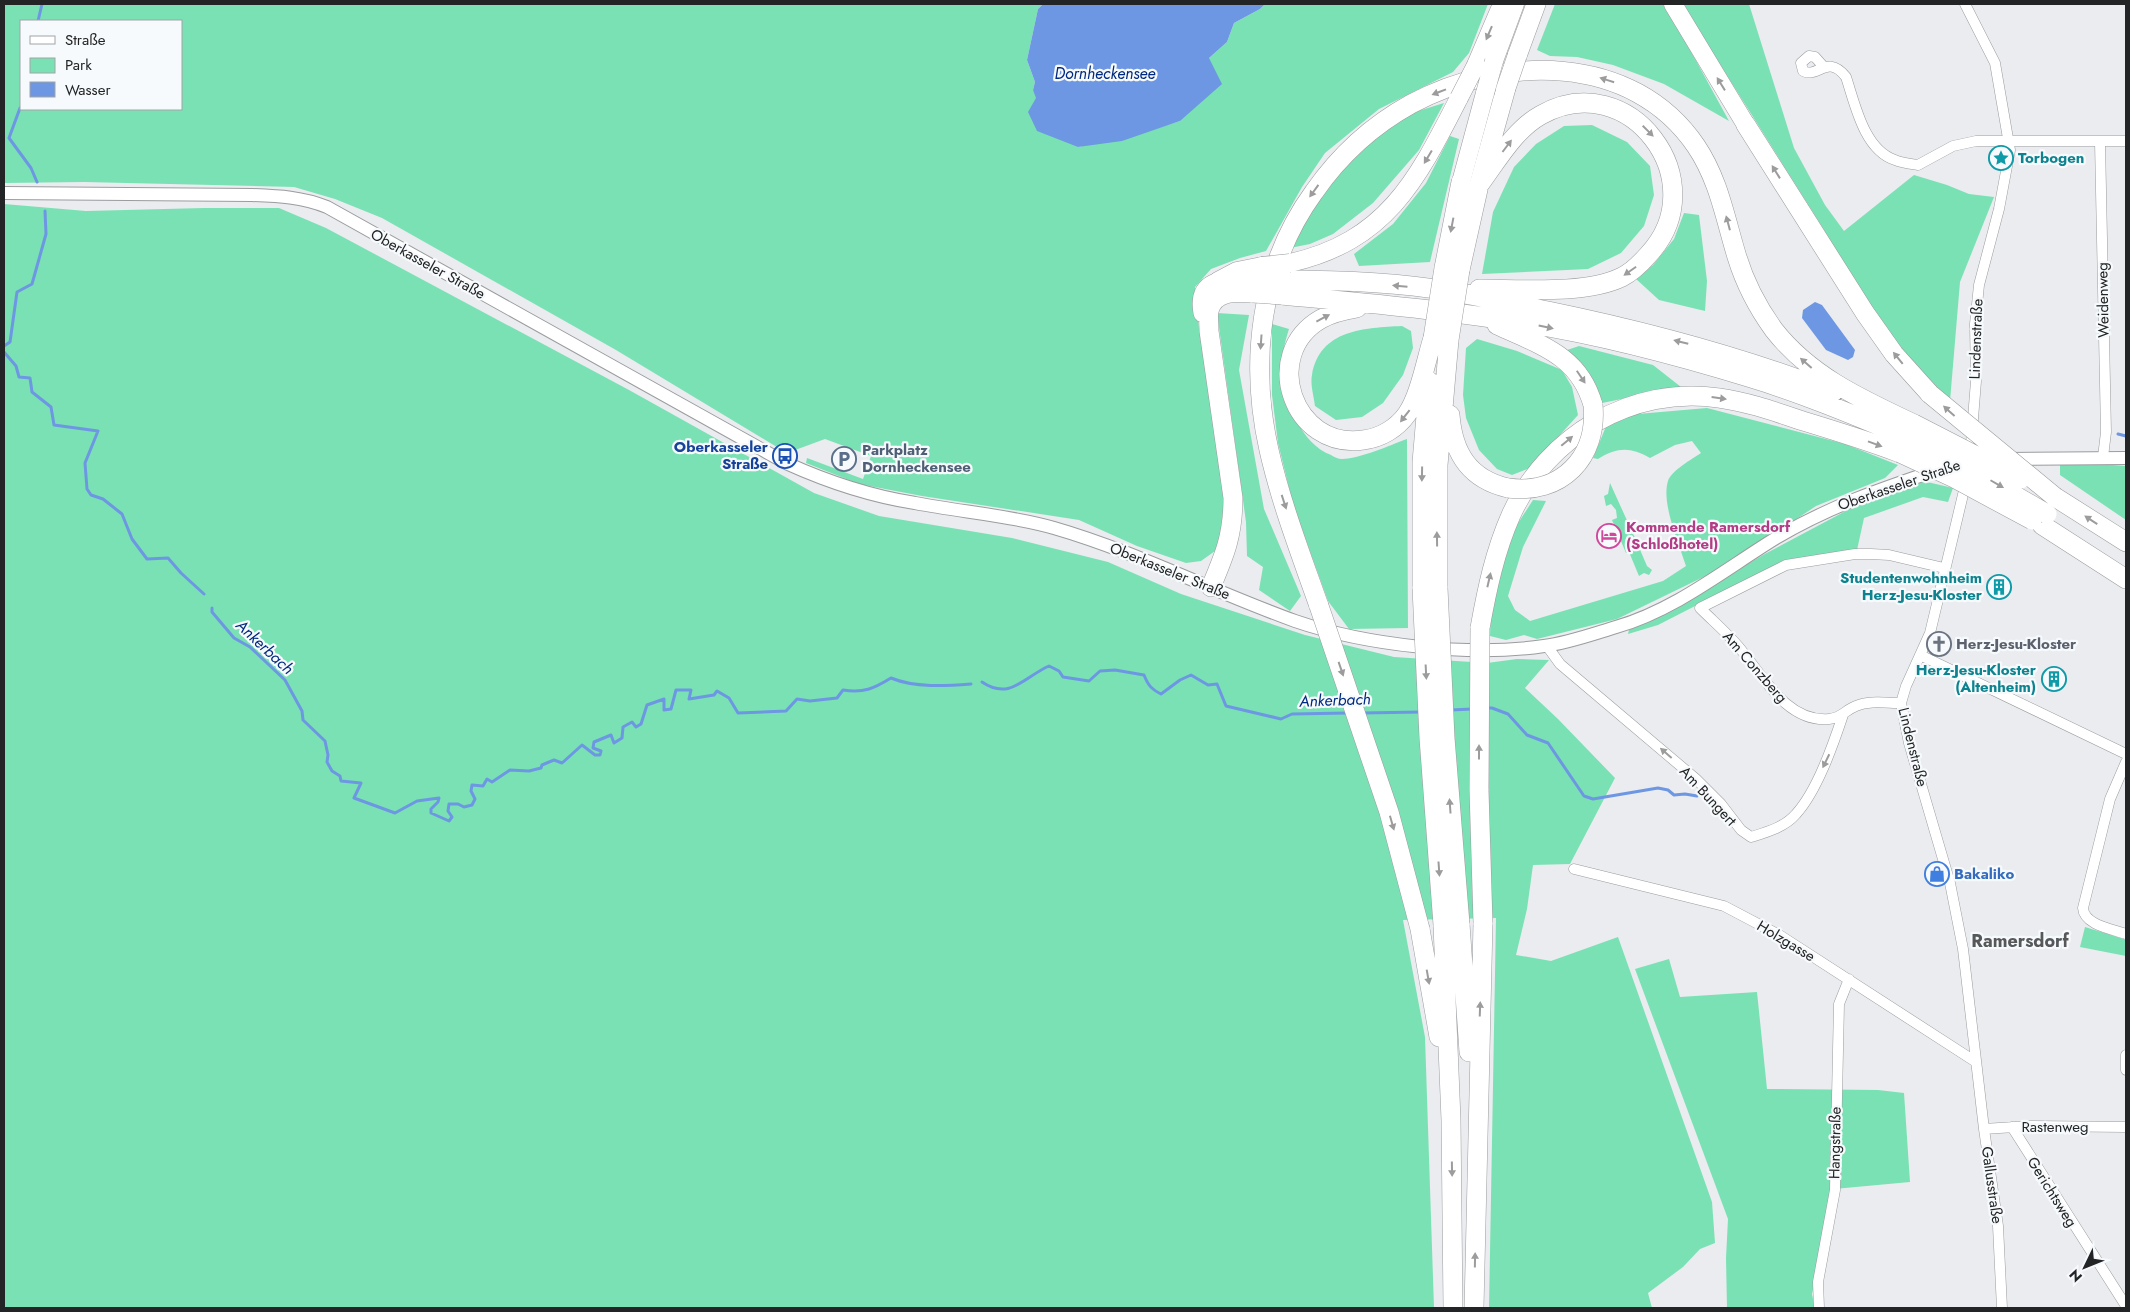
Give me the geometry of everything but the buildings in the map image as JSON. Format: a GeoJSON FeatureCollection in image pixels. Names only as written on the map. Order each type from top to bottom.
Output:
{"type":"FeatureCollection","features":[{"type":"Feature","properties":{"kind":"highway"},"geometry":{"type":"LineString","coordinates":[[1286,279],[1320,254],[1342,245],[1363,233],[1388,212],[1418,173],[1476,65],[1499,11],[1506,4]]}},
{"type":"Feature","properties":{"kind":"highway"},"geometry":{"type":"LineString","coordinates":[[1453,1308],[1451,925],[1445,738],[1430,588],[1422,462],[1452,269],[1470,184],[1485,93],[1515,4]]}},
{"type":"Feature","properties":{"kind":"highway"},"geometry":{"type":"LineString","coordinates":[[1470,184],[1536,4]]}},
{"type":"Feature","properties":{"kind":"highway"},"geometry":{"type":"LineString","coordinates":[[1672,4],[1865,313],[1894,354],[1930,394],[2055,497],[2126,542]]}},
{"type":"Feature","properties":{"kind":"highway"},"geometry":{"type":"LineString","coordinates":[[1451,1120],[1441,1046],[1420,929],[1388,812],[1279,488],[1269,450],[1261,406],[1260,343],[1268,290],[1278,256],[1297,218],[1324,177],[1343,156],[1387,119],[1410,104],[1454,86],[1499,74],[1555,70],[1603,78],[1639,93],[1662,109],[1690,137],[1713,176],[1745,280],[1772,327],[1807,365],[1836,385],[1877,406],[1907,438],[1954,478],[2044,520],[2126,570]]}},
{"type":"Feature","properties":{"kind":"highway"},"geometry":{"type":"LineString","coordinates":[[1448,291],[1561,288],[1598,284],[1622,276],[1640,264],[1656,247],[1672,218],[1673,188],[1670,170],[1663,152],[1653,136],[1632,118],[1606,107],[1592,104],[1578,104],[1559,108],[1541,115],[1512,140],[1470,184]]}},
{"type":"Feature","properties":{"kind":"highway"},"geometry":{"type":"LineString","coordinates":[[1209,332],[1209,311],[1217,298],[1258,279]]}},
{"type":"Feature","properties":{"kind":"highway"},"geometry":{"type":"LineString","coordinates":[[1211,587],[1230,542],[1234,498],[1209,332],[1202,304],[1207,290],[1213,284],[1228,280],[1258,279],[1339,280],[1448,291],[1589,320],[1692,344],[1877,406]]}},
{"type":"Feature","properties":{"kind":"highway"},"geometry":{"type":"LineString","coordinates":[[1286,279],[1378,304],[1531,324],[1652,350],[1743,375],[1793,392],[2055,497]]}},
{"type":"Feature","properties":{"kind":"highway"},"geometry":{"type":"LineString","coordinates":[[1378,304],[1337,312],[1319,320],[1304,332],[1294,349],[1288,377],[1292,396],[1307,421],[1322,433],[1340,440],[1359,441],[1377,437],[1394,428],[1407,415],[1416,398],[1441,339]]}},
{"type":"Feature","properties":{"kind":"highway"},"geometry":{"type":"LineString","coordinates":[[1441,339],[1446,367],[1451,430],[1462,458],[1475,472],[1490,482],[1508,488],[1525,490],[1542,487],[1558,480],[1573,468],[1585,453],[1592,434],[1593,405],[1582,379],[1564,359],[1552,350],[1480,317]]}},
{"type":"Feature","properties":{"kind":"highway"},"geometry":{"type":"LineString","coordinates":[[1430,588],[1437,525],[1438,465],[1446,367]]}},
{"type":"Feature","properties":{"kind":"highway"},"geometry":{"type":"LineString","coordinates":[[1474,1308],[1483,923],[1479,790],[1480,628],[1498,549],[1516,507],[1533,478],[1555,451],[1580,431],[1604,416],[1634,404],[1660,398],[1686,396],[1720,398],[1907,438]]}},
{"type":"Feature","properties":{"kind":"highway"},"geometry":{"type":"LineString","coordinates":[[2044,520],[2126,579]]}},
{"type":"Feature","properties":{"kind":"highway"},"geometry":{"type":"LineString","coordinates":[[1451,925],[1476,1162]]}},
{"type":"Feature","properties":{"kind":"street","name":"Lindenstraße"},"geometry":{"type":"LineString","coordinates":[[1965,4],[1995,63],[2010,150],[1999,209],[1978,285],[1975,324],[1976,381],[1970,460],[1960,511],[1944,568],[1930,633],[1901,703],[1910,743],[1950,883],[1963,949],[1976,1062]]}},
{"type":"Feature","properties":{"kind":"street"},"geometry":{"type":"LineString","coordinates":[[1823,66],[1836,67],[1846,77],[1868,137],[1883,154],[1894,160],[1918,165],[1962,143],[1976,141],[2126,141]]}},
{"type":"Feature","properties":{"kind":"street","name":"Weidenweg"},"geometry":{"type":"LineString","coordinates":[[2100,142],[2106,432],[2103,457]]}},
{"type":"Feature","properties":{"kind":"street","name":"Oberkasseler Straße"},"geometry":{"type":"LineString","coordinates":[[4,193],[279,196],[308,200],[328,207],[709,421],[802,471],[852,489],[884,497],[1017,519],[1052,527],[1131,553],[1298,622],[1341,634],[1394,644],[1494,649],[1547,646],[1621,626],[1660,610],[1704,585],[1776,538],[1832,508],[1869,492],[1970,460],[2126,458]]}},
{"type":"Feature","properties":{"kind":"street","name":"Am Conzberg"},"geometry":{"type":"LineString","coordinates":[[1901,703],[1867,703],[1855,706],[1844,715],[1830,719],[1814,719],[1801,714],[1766,683],[1728,634],[1700,608],[1778,569],[1855,554],[1889,555],[1944,568]]}},
{"type":"Feature","properties":{"kind":"street","name":"Am Bungert"},"geometry":{"type":"LineString","coordinates":[[1547,646],[1560,664],[1696,779],[1721,804],[1741,830],[1751,837],[1774,830],[1796,815],[1811,791],[1830,752],[1844,715]]}},
{"type":"Feature","properties":{"kind":"street"},"geometry":{"type":"LineString","coordinates":[[1920,655],[2126,754]]}},
{"type":"Feature","properties":{"kind":"street"},"geometry":{"type":"LineString","coordinates":[[2126,762],[2110,799],[2083,908],[2083,914],[2088,920],[2126,934]]}},
{"type":"Feature","properties":{"kind":"street","name":"Holzgasse"},"geometry":{"type":"LineString","coordinates":[[1574,870],[1724,906],[1781,936],[1976,1062]]}},
{"type":"Feature","properties":{"kind":"street","name":"Hangstraße"},"geometry":{"type":"LineString","coordinates":[[1819,1308],[1818,1282],[1835,1190],[1838,1004],[1849,979]]}},
{"type":"Feature","properties":{"kind":"street"},"geometry":{"type":"LineString","coordinates":[[2126,1055],[2126,1070]]}},
{"type":"Feature","properties":{"kind":"street","name":"Gallusstraße"},"geometry":{"type":"LineString","coordinates":[[1976,1062],[1998,1226],[2002,1308]]}},
{"type":"Feature","properties":{"kind":"street","name":"Rastenweg"},"geometry":{"type":"LineString","coordinates":[[1984,1129],[2012,1127],[2126,1127]]}},
{"type":"Feature","properties":{"kind":"street","name":"Gerichtsweg"},"geometry":{"type":"LineString","coordinates":[[2012,1127],[2126,1306]]}},
{"type":"Feature","properties":{"kind":"green space"},"geometry":{"type":"Polygon","coordinates":[[[4,4],[1043,4],[1038,9],[1027,60],[1035,82],[1033,90],[1078,147],[1152,130],[1180,121],[1209,58],[1227,42],[1234,23],[1260,9],[1265,4],[1488,4],[1469,53],[1453,72],[1379,109],[1325,153],[1302,187],[1266,251],[1211,269],[1195,287],[1199,329],[1224,484],[1224,532],[1215,551],[1201,561],[1186,563],[1137,546],[1079,520],[922,496],[859,484],[806,463],[807,458],[863,479],[871,456],[825,439],[787,453],[616,350],[382,218],[335,199],[294,187],[84,182],[4,183],[4,4]]]}},
{"type":"Feature","properties":{"kind":"green space"},"geometry":{"type":"Polygon","coordinates":[[[1555,4],[1665,4],[1729,121],[1664,84],[1613,65],[1577,57],[1550,56],[1537,50],[1555,4]]]}},
{"type":"Feature","properties":{"kind":"green space"},"geometry":{"type":"Polygon","coordinates":[[[1682,4],[1749,4],[1794,148],[1825,205],[1844,231],[1914,175],[1969,194],[1994,197],[1960,282],[1950,401],[1925,380],[1885,331],[1821,225],[1682,4]]]}},
{"type":"Feature","properties":{"kind":"green space"},"geometry":{"type":"Polygon","coordinates":[[[1444,103],[1419,150],[1373,203],[1333,234],[1310,244],[1290,248],[1320,194],[1365,140],[1402,116],[1444,103]]]}},
{"type":"Feature","properties":{"kind":"green space"},"geometry":{"type":"Polygon","coordinates":[[[1592,125],[1627,142],[1650,166],[1654,195],[1644,226],[1621,253],[1588,269],[1482,274],[1493,212],[1514,167],[1536,144],[1564,126],[1592,125]]]}},
{"type":"Feature","properties":{"kind":"green space"},"geometry":{"type":"Polygon","coordinates":[[[1450,136],[1459,139],[1430,262],[1359,266],[1354,254],[1393,224],[1426,183],[1450,136]]]}},
{"type":"Feature","properties":{"kind":"green space"},"geometry":{"type":"Polygon","coordinates":[[[4,204],[86,211],[279,208],[326,228],[629,390],[814,493],[879,516],[1012,538],[1108,562],[1181,594],[1305,635],[1394,657],[1487,663],[1517,659],[1549,660],[1525,688],[1615,778],[1570,864],[1533,865],[1527,909],[1516,955],[1551,961],[1618,937],[1712,1202],[1715,1243],[1700,1249],[1683,1267],[1648,1293],[1652,1308],[1489,1308],[1496,918],[1403,920],[1425,1037],[1434,1308],[4,1308],[4,204]]]}},
{"type":"Feature","properties":{"kind":"green space"},"geometry":{"type":"Polygon","coordinates":[[[1684,213],[1699,215],[1707,281],[1705,311],[1659,300],[1635,278],[1653,265],[1674,239],[1684,213]]]}},
{"type":"Feature","properties":{"kind":"green space"},"geometry":{"type":"Polygon","coordinates":[[[1217,313],[1249,315],[1239,370],[1264,509],[1301,596],[1290,611],[1259,590],[1263,567],[1247,556],[1246,522],[1217,313]]]}},
{"type":"Feature","properties":{"kind":"green space"},"geometry":{"type":"Polygon","coordinates":[[[1272,324],[1289,329],[1283,360],[1284,382],[1287,395],[1296,420],[1311,441],[1320,449],[1342,459],[1375,451],[1407,439],[1408,628],[1349,629],[1328,601],[1293,504],[1278,443],[1272,395],[1272,324]]]}},
{"type":"Feature","properties":{"kind":"green space"},"geometry":{"type":"Polygon","coordinates":[[[1402,326],[1411,331],[1413,348],[1403,375],[1383,403],[1362,417],[1336,420],[1315,406],[1312,375],[1317,360],[1324,348],[1334,340],[1359,330],[1402,326]]]}},
{"type":"Feature","properties":{"kind":"green space"},"geometry":{"type":"Polygon","coordinates":[[[1477,339],[1517,351],[1562,370],[1572,387],[1578,415],[1530,468],[1512,475],[1497,469],[1479,450],[1466,418],[1463,395],[1466,348],[1477,339]]]}},
{"type":"Feature","properties":{"kind":"green space"},"geometry":{"type":"Polygon","coordinates":[[[1579,346],[1653,365],[1681,387],[1602,403],[1595,383],[1567,350],[1579,346]]]}},
{"type":"Feature","properties":{"kind":"green space"},"geometry":{"type":"Polygon","coordinates":[[[1707,408],[1845,444],[1898,465],[1885,478],[1816,506],[1724,567],[1617,619],[1537,639],[1524,635],[1506,640],[1490,636],[1491,604],[1511,534],[1533,500],[1546,501],[1523,547],[1508,596],[1515,610],[1530,621],[1663,581],[1686,566],[1672,524],[1666,490],[1668,481],[1673,473],[1701,453],[1692,441],[1675,445],[1650,458],[1630,450],[1624,450],[1612,452],[1598,459],[1593,458],[1607,424],[1626,415],[1707,408]]]}},
{"type":"Feature","properties":{"kind":"green space"},"geometry":{"type":"Polygon","coordinates":[[[2060,461],[2126,466],[2126,520],[2060,475],[2060,461]]]}},
{"type":"Feature","properties":{"kind":"green space"},"geometry":{"type":"Polygon","coordinates":[[[1923,481],[1953,488],[1948,502],[1923,497],[1864,518],[1857,550],[1785,560],[1658,625],[1628,634],[1629,630],[1661,616],[1763,555],[1857,505],[1923,481]]]}},
{"type":"Feature","properties":{"kind":"green space"},"geometry":{"type":"Polygon","coordinates":[[[1610,483],[1630,527],[1632,526],[1634,530],[1632,531],[1647,566],[1652,570],[1649,575],[1644,573],[1639,576],[1629,552],[1626,553],[1612,520],[1617,518],[1616,510],[1611,504],[1606,506],[1604,496],[1608,494],[1610,483]]]}},
{"type":"Feature","properties":{"kind":"green space"},"geometry":{"type":"Polygon","coordinates":[[[2085,927],[2124,939],[2126,941],[2126,956],[2080,947],[2085,927]]]}},
{"type":"Feature","properties":{"kind":"green space"},"geometry":{"type":"Polygon","coordinates":[[[1669,959],[1680,997],[1757,992],[1767,1089],[1878,1090],[1904,1093],[1910,1182],[1834,1189],[1812,1294],[1815,1308],[1727,1308],[1726,1258],[1728,1219],[1635,969],[1669,959]]]}},
{"type":"Feature","properties":{"kind":"water","name":"Dornheckensee"},"geometry":{"type":"Polygon","coordinates":[[[1043,4],[1265,4],[1260,9],[1234,23],[1227,42],[1209,58],[1222,84],[1180,121],[1122,141],[1078,147],[1037,131],[1028,112],[1036,98],[1033,90],[1035,82],[1027,60],[1038,9],[1043,4]]]}},
{"type":"Feature","properties":{"kind":"water"},"geometry":{"type":"Polygon","coordinates":[[[1815,302],[1822,305],[1855,350],[1853,357],[1848,360],[1826,350],[1802,318],[1803,310],[1815,302]]]}},
{"type":"Feature","properties":{"kind":"waterway","name":"Ankerbach"},"geometry":{"type":"LineString","coordinates":[[38,20],[42,4]]}},
{"type":"Feature","properties":{"kind":"waterway","name":"Ankerbach"},"geometry":{"type":"LineString","coordinates":[[20,108],[9,138],[31,168],[37,182]]}},
{"type":"Feature","properties":{"kind":"waterway","name":"Ankerbach"},"geometry":{"type":"LineString","coordinates":[[4,346],[10,342],[17,292],[32,284],[46,234],[45,211]]}},
{"type":"Feature","properties":{"kind":"waterway","name":"Ankerbach"},"geometry":{"type":"LineString","coordinates":[[4,352],[16,366],[19,377],[30,378],[32,392],[51,407],[54,425],[98,431],[85,463],[87,489],[91,495],[103,499],[122,514],[132,539],[147,559],[168,558],[204,594]]}},
{"type":"Feature","properties":{"kind":"waterway","name":"Ankerbach"},"geometry":{"type":"LineString","coordinates":[[2118,434],[2126,436]]}},
{"type":"Feature","properties":{"kind":"waterway","name":"Ankerbach"},"geometry":{"type":"LineString","coordinates":[[212,608],[212,612],[234,638],[250,647],[285,680],[302,711],[303,720],[325,741],[328,755],[327,762],[332,771],[340,776],[341,781],[361,783],[354,798],[395,813],[417,801],[439,798],[438,802],[431,809],[431,813],[449,821],[452,817],[448,811],[449,804],[458,804],[464,807],[472,805],[475,799],[471,791],[472,785],[483,786],[487,779],[492,782],[510,770],[529,771],[541,768],[542,765],[554,760],[562,763],[582,745],[595,755],[600,755],[601,751],[593,748],[594,742],[611,735],[614,743],[622,738],[623,727],[632,722],[636,727],[641,724],[647,705],[664,699],[664,710],[671,709],[676,690],[691,690],[689,699],[714,695],[717,691],[729,698],[738,713],[786,711],[797,699],[810,701],[837,698],[843,690],[857,691],[868,689],[891,678],[920,685],[971,684]]}},
{"type":"Feature","properties":{"kind":"waterway","name":"Ankerbach"},"geometry":{"type":"LineString","coordinates":[[982,682],[992,687],[1009,688],[1049,666],[1059,671],[1063,677],[1089,681],[1100,671],[1115,670],[1144,675],[1150,686],[1161,694],[1180,680],[1191,675],[1208,685],[1217,684],[1226,706],[1281,719],[1292,714],[1348,713]]}},
{"type":"Feature","properties":{"kind":"waterway","name":"Ankerbach"},"geometry":{"type":"LineString","coordinates":[[1486,708],[1492,708],[1508,714],[1527,735],[1548,743],[1584,796],[1593,799],[1658,788],[1668,790],[1674,795],[1697,796]]}},
{"type":"Feature","properties":{"kind":"waterway","name":"Ankerbach"},"geometry":{"type":"LineString","coordinates":[[1451,710],[1472,709]]}},
{"type":"Feature","properties":{"kind":"waterway","name":"Ankerbach"},"geometry":{"type":"LineString","coordinates":[[1361,713],[1422,712]]}},
{"type":"Feature","properties":{"kind":"place","name":"Torbogen"},"geometry":{"type":"Point","coordinates":[2001,158]}},
{"type":"Feature","properties":{"kind":"place","name":"Oberkasseler Straße"},"geometry":{"type":"Point","coordinates":[785,456]}},
{"type":"Feature","properties":{"kind":"place","name":"Parkplatz Dornheckensee"},"geometry":{"type":"Point","coordinates":[844,459]}},
{"type":"Feature","properties":{"kind":"place","name":"Kommende Ramersdorf (Schloßhotel)"},"geometry":{"type":"Point","coordinates":[1609,536]}},
{"type":"Feature","properties":{"kind":"place","name":"Studentenwohnheim Herz-Jesu-Kloster"},"geometry":{"type":"Point","coordinates":[1999,587]}},
{"type":"Feature","properties":{"kind":"place","name":"Herz-Jesu-Kloster"},"geometry":{"type":"Point","coordinates":[1939,644]}},
{"type":"Feature","properties":{"kind":"place","name":"Herz-Jesu-Kloster (Altenheim)"},"geometry":{"type":"Point","coordinates":[2054,679]}},
{"type":"Feature","properties":{"kind":"place","name":"Bakaliko"},"geometry":{"type":"Point","coordinates":[1937,874]}},
{"type":"Feature","properties":{"kind":"district","name":"Ramersdorf"},"geometry":{"type":"Point","coordinates":[2020,941]}}]}
